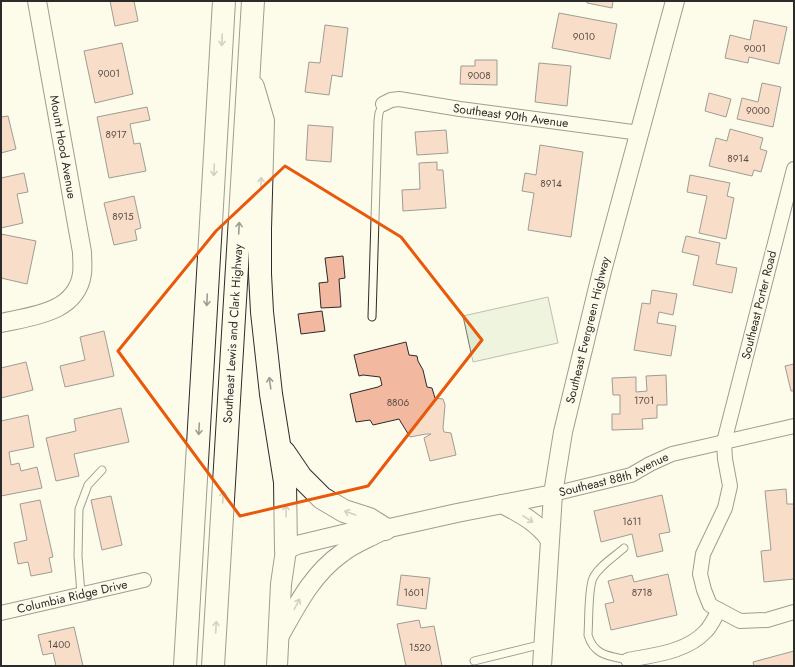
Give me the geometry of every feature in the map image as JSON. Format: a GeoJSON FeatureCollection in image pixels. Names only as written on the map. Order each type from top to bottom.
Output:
{"type":"FeatureCollection","features":[{"type":"Feature","properties":{"kind":"highway"},"geometry":{"type":"LineString","coordinates":[[185,666],[224,1]]}},
{"type":"Feature","properties":{"kind":"highway","name":"Southeast Lewis and Clark Highway"},"geometry":{"type":"LineString","coordinates":[[214,666],[253,1]]}},
{"type":"Feature","properties":{"kind":"highway"},"geometry":{"type":"LineString","coordinates":[[248,71],[263,121],[260,236],[262,312],[270,387],[281,448],[285,482],[286,550]]}},
{"type":"Feature","properties":{"kind":"highway"},"geometry":{"type":"LineString","coordinates":[[281,448],[301,478],[322,498],[344,511],[369,519],[386,529]]}},
{"type":"Feature","properties":{"kind":"highway"},"geometry":{"type":"LineString","coordinates":[[174,666],[187,625]]}},
{"type":"Feature","properties":{"kind":"main road"},"geometry":{"type":"LineString","coordinates":[[277,666],[281,584],[286,550]]}},
{"type":"Feature","properties":{"kind":"street","name":"Mount Hood Avenue"},"geometry":{"type":"LineString","coordinates":[[1,323],[49,311],[64,305],[75,293],[82,275],[82,252],[37,1]]}},
{"type":"Feature","properties":{"kind":"street","name":"Southeast Evergreen Highway"},"geometry":{"type":"LineString","coordinates":[[542,666],[553,494],[563,432],[602,272],[675,1]]}},
{"type":"Feature","properties":{"kind":"street","name":"Southeast 90th Avenue"},"geometry":{"type":"LineString","coordinates":[[383,104],[391,100],[399,99],[468,110],[640,133]]}},
{"type":"Feature","properties":{"kind":"street","name":"Southeast Porter Road"},"geometry":{"type":"LineString","coordinates":[[719,610],[710,605],[704,590],[700,574],[702,554],[725,508],[730,486],[725,459],[724,442],[794,169]]}},
{"type":"Feature","properties":{"kind":"street","name":"Southeast 88th Avenue"},"geometry":{"type":"LineString","coordinates":[[386,529],[553,494],[631,475],[672,454],[794,426]]}},
{"type":"Feature","properties":{"kind":"street"},"geometry":{"type":"LineString","coordinates":[[502,504],[530,519],[550,540]]}},
{"type":"Feature","properties":{"kind":"street"},"geometry":{"type":"LineString","coordinates":[[286,550],[297,545],[368,528],[386,529]]}},
{"type":"Feature","properties":{"kind":"street"},"geometry":{"type":"LineString","coordinates":[[278,639],[299,599],[318,574],[342,553],[386,529]]}},
{"type":"Feature","properties":{"kind":"street","name":"Columbia Ridge Drive"},"geometry":{"type":"LineString","coordinates":[[1,613],[144,580]]}},
{"type":"Feature","properties":{"kind":"street"},"geometry":{"type":"LineString","coordinates":[[628,660],[689,645],[706,631],[719,610],[740,621],[767,620],[794,612]]}},
{"type":"Feature","properties":{"kind":"lane"},"geometry":{"type":"LineString","coordinates":[[372,317],[378,121],[379,113],[383,104]]}},
{"type":"Feature","properties":{"kind":"lane"},"geometry":{"type":"LineString","coordinates":[[82,594],[78,556],[79,509],[88,485],[102,470]]}},
{"type":"Feature","properties":{"kind":"lane"},"geometry":{"type":"LineString","coordinates":[[624,548],[599,569],[592,579],[588,635],[590,642],[604,655],[628,660]]}},
{"type":"Feature","properties":{"kind":"lane"},"geometry":{"type":"LineString","coordinates":[[474,661],[543,644]]}},
{"type":"Feature","properties":{"kind":"highlighted area"},"geometry":{"type":"Polygon","coordinates":[[[285,166],[401,237],[482,340],[368,486],[240,516],[118,351],[216,231],[285,166]]]}},
{"type":"Feature","properties":{"kind":"green space"},"geometry":{"type":"Polygon","coordinates":[[[548,297],[558,343],[473,362],[463,316],[548,297]]]}},
{"type":"Feature","properties":{"kind":"building"},"geometry":{"type":"Polygon","coordinates":[[[110,1],[134,1],[138,21],[115,26],[110,1]]]}},
{"type":"Feature","properties":{"kind":"building"},"geometry":{"type":"Polygon","coordinates":[[[587,1],[613,1],[612,8],[587,3],[587,1]]]}},
{"type":"Feature","properties":{"kind":"building"},"geometry":{"type":"Polygon","coordinates":[[[559,13],[617,24],[610,59],[552,48],[559,13]]]}},
{"type":"Feature","properties":{"kind":"building"},"geometry":{"type":"Polygon","coordinates":[[[754,20],[787,27],[779,64],[749,57],[748,63],[725,58],[730,35],[750,40],[754,20]]]}},
{"type":"Feature","properties":{"kind":"building"},"geometry":{"type":"Polygon","coordinates":[[[325,25],[348,28],[342,77],[332,75],[329,95],[305,92],[309,62],[320,63],[325,25]]]}},
{"type":"Feature","properties":{"kind":"building"},"geometry":{"type":"Polygon","coordinates":[[[122,43],[133,94],[95,103],[84,51],[122,43]]]}},
{"type":"Feature","properties":{"kind":"building"},"geometry":{"type":"Polygon","coordinates":[[[475,60],[497,60],[497,85],[460,84],[461,66],[475,66],[475,60]]]}},
{"type":"Feature","properties":{"kind":"building"},"geometry":{"type":"Polygon","coordinates":[[[539,63],[571,66],[567,106],[535,102],[539,63]]]}},
{"type":"Feature","properties":{"kind":"building"},"geometry":{"type":"Polygon","coordinates":[[[762,83],[781,87],[773,127],[737,119],[742,98],[758,102],[762,83]]]}},
{"type":"Feature","properties":{"kind":"building"},"geometry":{"type":"Polygon","coordinates":[[[709,93],[731,99],[726,117],[705,111],[709,93]]]}},
{"type":"Feature","properties":{"kind":"building"},"geometry":{"type":"Polygon","coordinates":[[[147,107],[150,120],[130,124],[134,144],[140,143],[146,171],[109,178],[97,117],[147,107]]]}},
{"type":"Feature","properties":{"kind":"building"},"geometry":{"type":"Polygon","coordinates":[[[8,116],[16,149],[1,153],[1,117],[8,116]]]}},
{"type":"Feature","properties":{"kind":"building"},"geometry":{"type":"Polygon","coordinates":[[[308,125],[333,127],[331,162],[306,160],[308,125]]]}},
{"type":"Feature","properties":{"kind":"building"},"geometry":{"type":"Polygon","coordinates":[[[730,129],[763,138],[760,149],[767,151],[761,172],[754,170],[752,176],[709,166],[716,138],[727,141],[730,129]]]}},
{"type":"Feature","properties":{"kind":"building"},"geometry":{"type":"Polygon","coordinates":[[[446,130],[448,153],[417,155],[415,132],[446,130]]]}},
{"type":"Feature","properties":{"kind":"building"},"geometry":{"type":"Polygon","coordinates":[[[540,145],[583,152],[571,237],[528,230],[534,193],[522,191],[525,173],[536,175],[540,145]]]}},
{"type":"Feature","properties":{"kind":"building"},"geometry":{"type":"Polygon","coordinates":[[[437,162],[437,170],[443,170],[446,208],[403,211],[402,190],[420,189],[419,163],[437,162]]]}},
{"type":"Feature","properties":{"kind":"building"},"geometry":{"type":"Polygon","coordinates":[[[24,173],[28,192],[17,194],[23,223],[1,228],[1,178],[24,173]]]}},
{"type":"Feature","properties":{"kind":"building"},"geometry":{"type":"Polygon","coordinates":[[[690,175],[730,183],[727,196],[734,198],[726,239],[699,233],[707,196],[687,192],[690,175]]]}},
{"type":"Feature","properties":{"kind":"building"},"geometry":{"type":"Polygon","coordinates":[[[134,196],[141,228],[135,230],[137,240],[114,245],[104,203],[134,196]]]}},
{"type":"Feature","properties":{"kind":"building"},"geometry":{"type":"Polygon","coordinates":[[[1,234],[36,241],[27,284],[1,278],[1,234]]]}},
{"type":"Feature","properties":{"kind":"building"},"geometry":{"type":"Polygon","coordinates":[[[686,236],[720,243],[716,264],[737,268],[732,293],[693,285],[699,256],[682,252],[686,236]]]}},
{"type":"Feature","properties":{"kind":"building"},"geometry":{"type":"Polygon","coordinates":[[[343,256],[345,278],[339,279],[341,307],[321,308],[319,283],[328,282],[325,258],[343,256]]]}},
{"type":"Feature","properties":{"kind":"building"},"geometry":{"type":"Polygon","coordinates":[[[652,290],[677,294],[673,315],[659,312],[657,323],[676,326],[671,356],[634,350],[642,303],[650,304],[652,290]]]}},
{"type":"Feature","properties":{"kind":"building"},"geometry":{"type":"Polygon","coordinates":[[[322,311],[325,331],[301,334],[298,314],[322,311]]]}},
{"type":"Feature","properties":{"kind":"building"},"geometry":{"type":"Polygon","coordinates":[[[104,331],[114,376],[65,387],[60,366],[85,360],[80,337],[104,331]]]}},
{"type":"Feature","properties":{"kind":"building"},"geometry":{"type":"Polygon","coordinates":[[[406,342],[409,355],[417,356],[423,370],[427,387],[432,388],[435,398],[443,399],[445,405],[443,428],[444,432],[451,433],[456,455],[430,461],[424,438],[431,434],[410,437],[399,419],[373,425],[370,420],[356,422],[350,394],[382,385],[380,377],[359,376],[354,355],[406,342]]]}},
{"type":"Feature","properties":{"kind":"building"},"geometry":{"type":"Polygon","coordinates":[[[26,362],[33,390],[1,398],[1,368],[26,362]]]}},
{"type":"Feature","properties":{"kind":"building"},"geometry":{"type":"Polygon","coordinates":[[[794,364],[794,391],[791,391],[785,366],[794,364]]]}},
{"type":"Feature","properties":{"kind":"building"},"geometry":{"type":"Polygon","coordinates":[[[666,375],[667,405],[657,405],[657,418],[642,419],[643,429],[612,430],[612,414],[620,414],[620,395],[613,395],[612,378],[636,377],[636,392],[647,391],[646,376],[666,375]]]}},
{"type":"Feature","properties":{"kind":"building"},"geometry":{"type":"Polygon","coordinates":[[[121,408],[129,442],[74,454],[79,476],[56,481],[46,438],[76,431],[74,419],[121,408]]]}},
{"type":"Feature","properties":{"kind":"building"},"geometry":{"type":"Polygon","coordinates":[[[28,415],[34,447],[9,452],[11,465],[19,463],[21,471],[37,467],[42,488],[1,496],[1,421],[28,415]]]}},
{"type":"Feature","properties":{"kind":"building"},"geometry":{"type":"Polygon","coordinates":[[[786,489],[787,504],[794,504],[794,579],[764,582],[761,551],[771,550],[765,491],[786,489]]]}},
{"type":"Feature","properties":{"kind":"building"},"geometry":{"type":"Polygon","coordinates":[[[662,495],[670,532],[659,534],[663,551],[637,557],[632,534],[601,542],[594,511],[662,495]]]}},
{"type":"Feature","properties":{"kind":"building"},"geometry":{"type":"Polygon","coordinates":[[[111,496],[122,545],[102,550],[91,500],[111,496]]]}},
{"type":"Feature","properties":{"kind":"building"},"geometry":{"type":"Polygon","coordinates":[[[40,500],[53,557],[49,558],[52,572],[31,576],[28,562],[18,564],[14,543],[27,540],[20,504],[40,500]]]}},
{"type":"Feature","properties":{"kind":"building"},"geometry":{"type":"Polygon","coordinates":[[[668,574],[677,615],[611,630],[605,604],[614,602],[608,581],[632,575],[634,582],[668,574]]]}},
{"type":"Feature","properties":{"kind":"building"},"geometry":{"type":"Polygon","coordinates":[[[401,575],[430,578],[426,609],[397,605],[401,575]]]}},
{"type":"Feature","properties":{"kind":"building"},"geometry":{"type":"Polygon","coordinates":[[[419,620],[421,628],[434,626],[442,666],[406,666],[397,624],[419,620]]]}},
{"type":"Feature","properties":{"kind":"building"},"geometry":{"type":"Polygon","coordinates":[[[74,627],[83,666],[56,666],[53,653],[43,655],[38,635],[74,627]]]}},
{"type":"Feature","properties":{"kind":"building"},"geometry":{"type":"Polygon","coordinates":[[[794,651],[794,666],[754,666],[753,662],[794,651]]]}}]}
